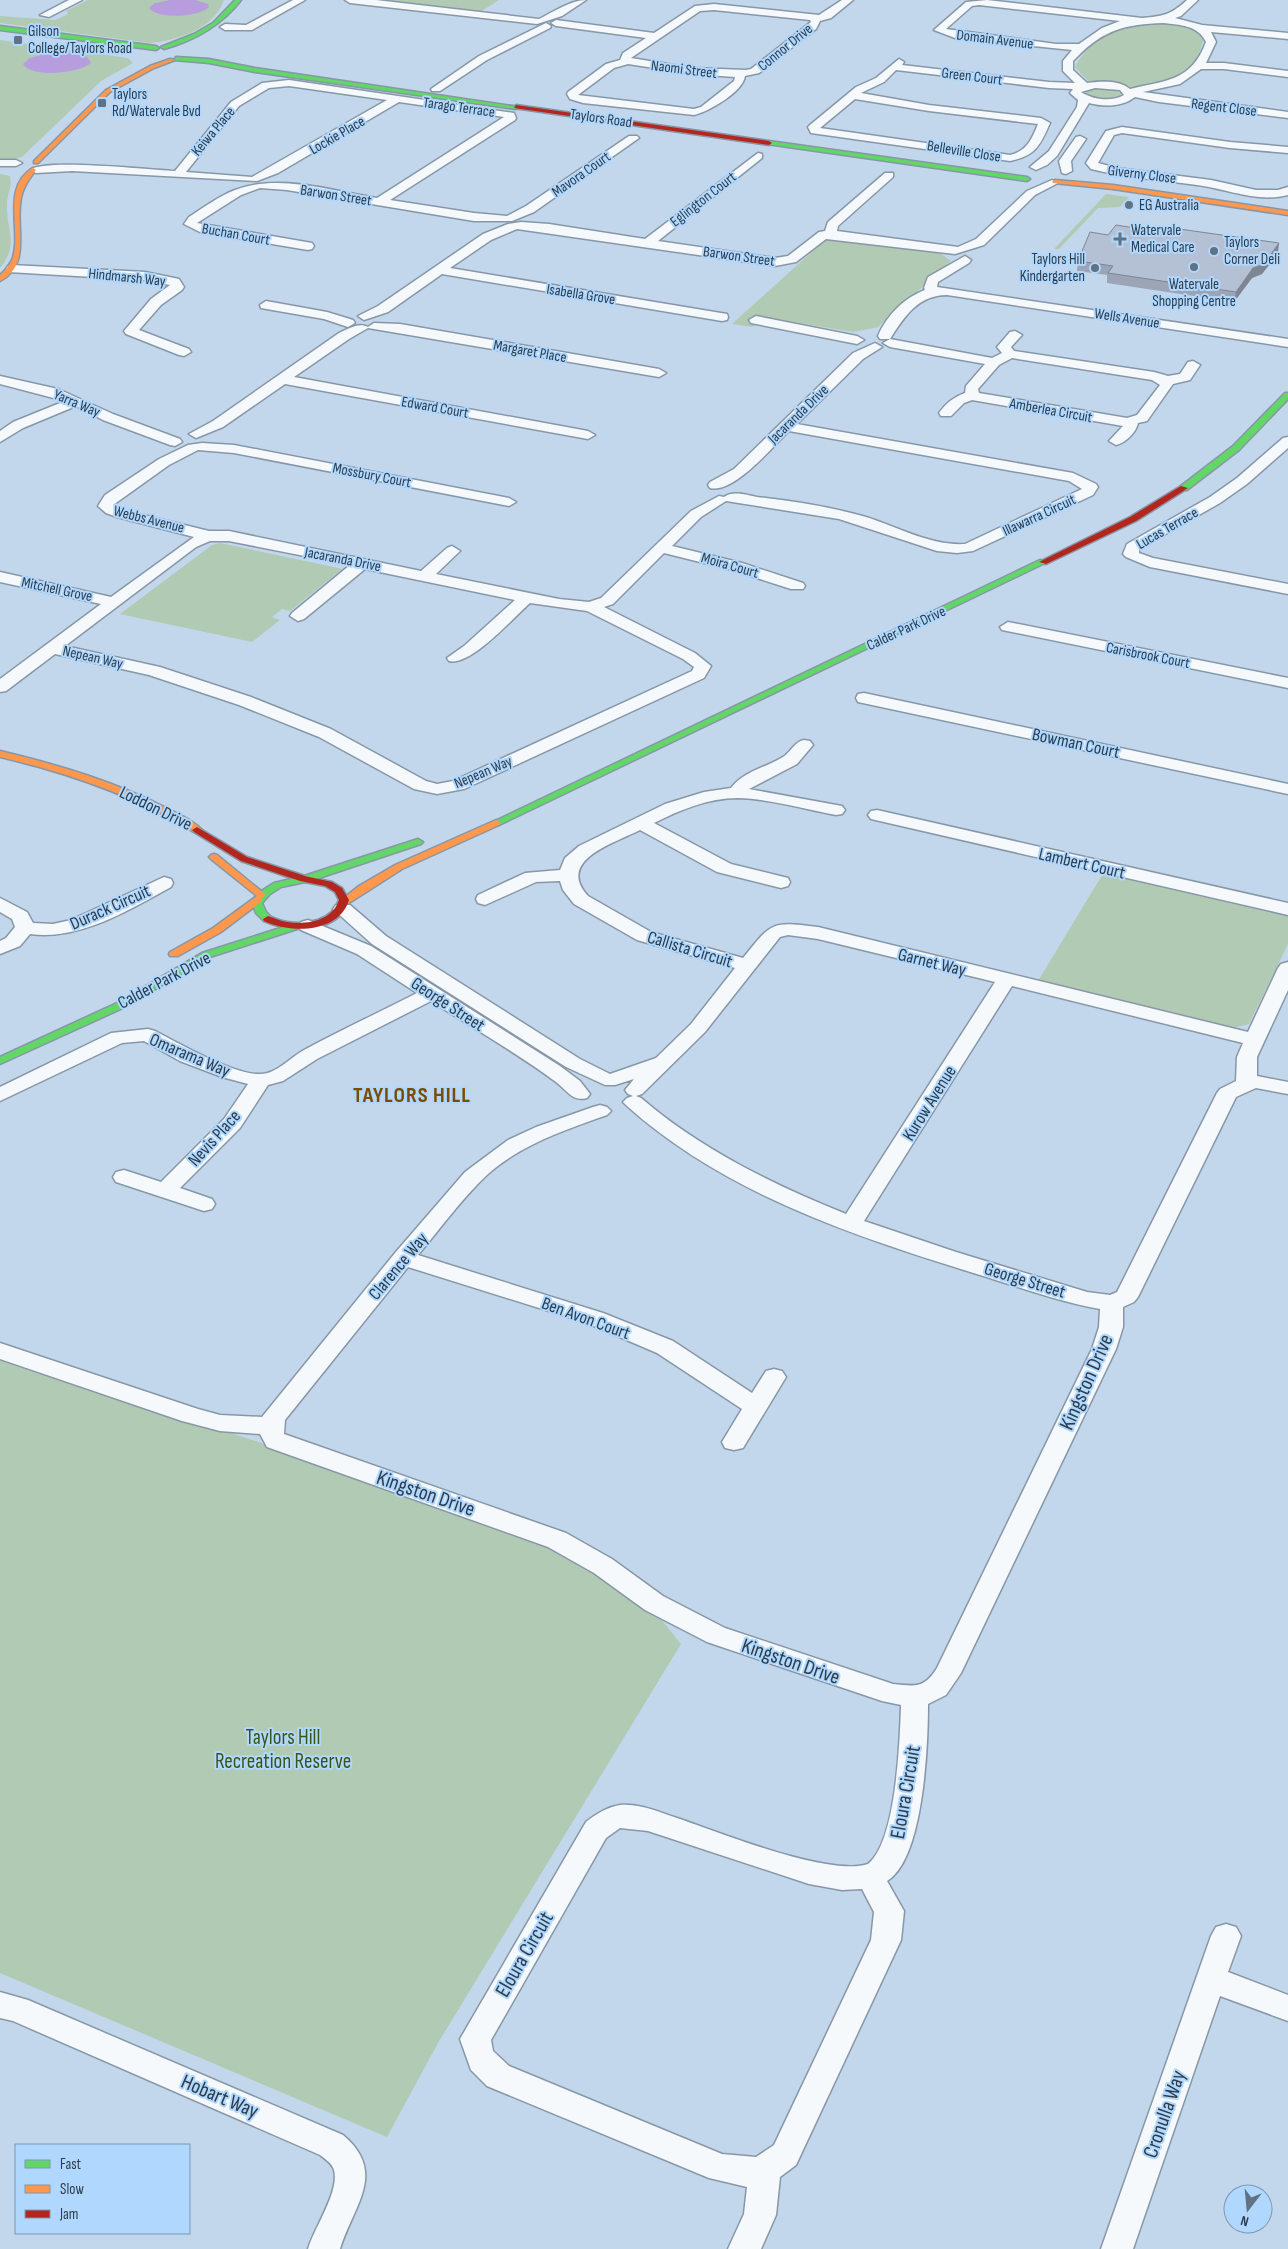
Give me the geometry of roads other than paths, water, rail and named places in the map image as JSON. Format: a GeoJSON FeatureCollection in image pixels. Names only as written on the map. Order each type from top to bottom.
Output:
{"type":"FeatureCollection","features":[{"type":"Feature","properties":{"kind":"street"},"geometry":{"type":"LineString","coordinates":[[46,15],[77,0]]}},
{"type":"Feature","properties":{"kind":"street"},"geometry":{"type":"LineString","coordinates":[[87,95],[154,52],[212,28],[226,16],[238,0]]}},
{"type":"Feature","properties":{"kind":"street"},"geometry":{"type":"LineString","coordinates":[[0,279],[12,269],[18,242],[14,197],[18,185],[108,91],[152,67],[192,55],[193,50],[225,27],[243,11],[249,0]]}},
{"type":"Feature","properties":{"kind":"street"},"geometry":{"type":"LineString","coordinates":[[225,27],[248,28],[300,0]]}},
{"type":"Feature","properties":{"kind":"street"},"geometry":{"type":"LineString","coordinates":[[350,0],[654,36]]}},
{"type":"Feature","properties":{"kind":"street"},"geometry":{"type":"LineString","coordinates":[[436,89],[483,58],[501,51],[581,0]]}},
{"type":"Feature","properties":{"kind":"street","name":"Connor Drive"},"geometry":{"type":"LineString","coordinates":[[628,61],[610,66],[576,90],[572,96],[583,100],[677,112],[698,112],[705,109],[739,82],[740,75],[752,73],[814,25],[814,18],[827,16],[848,0]]}},
{"type":"Feature","properties":{"kind":"street"},"geometry":{"type":"LineString","coordinates":[[1181,18],[1193,0]]}},
{"type":"Feature","properties":{"kind":"street","name":"Domain Avenue"},"geometry":{"type":"LineString","coordinates":[[1079,49],[955,35],[939,30],[969,4],[976,3],[1138,20]]}},
{"type":"Feature","properties":{"kind":"street"},"geometry":{"type":"LineString","coordinates":[[628,61],[625,59],[627,55],[693,10],[702,7],[814,18]]}},
{"type":"Feature","properties":{"kind":"street","name":"Domain Avenue"},"geometry":{"type":"LineString","coordinates":[[1113,17],[1122,23]]}},
{"type":"Feature","properties":{"kind":"street"},"geometry":{"type":"LineString","coordinates":[[1031,173],[1046,161],[1061,144],[1073,121],[1084,106],[1082,91],[1067,68],[1068,61],[1079,49],[1099,34],[1122,23],[1138,20],[1181,18],[1205,30],[1233,30],[1288,36]]}},
{"type":"Feature","properties":{"kind":"street"},"geometry":{"type":"LineString","coordinates":[[0,28],[154,52]]}},
{"type":"Feature","properties":{"kind":"street"},"geometry":{"type":"LineString","coordinates":[[1095,111],[1110,101],[1129,94],[1180,80],[1200,63],[1210,46],[1205,30]]}},
{"type":"Feature","properties":{"kind":"street"},"geometry":{"type":"LineString","coordinates":[[0,35],[154,52],[193,50],[253,63],[436,89],[441,94],[461,95]]}},
{"type":"Feature","properties":{"kind":"street"},"geometry":{"type":"LineString","coordinates":[[461,95],[454,84],[494,60],[501,51]]}},
{"type":"Feature","properties":{"kind":"street","name":"Taylors Road"},"geometry":{"type":"LineString","coordinates":[[154,52],[174,60],[217,62],[255,70],[461,95],[1031,173]]}},
{"type":"Feature","properties":{"kind":"street","name":"Naomi Street"},"geometry":{"type":"LineString","coordinates":[[628,61],[740,75]]}},
{"type":"Feature","properties":{"kind":"street"},"geometry":{"type":"LineString","coordinates":[[1200,63],[1288,74]]}},
{"type":"Feature","properties":{"kind":"street","name":"Green Court"},"geometry":{"type":"LineString","coordinates":[[896,64],[1082,91]]}},
{"type":"Feature","properties":{"kind":"street","name":"Belleville Close"},"geometry":{"type":"LineString","coordinates":[[852,95],[929,108],[1029,119],[1041,121],[1045,125],[1036,141],[1024,155],[1010,158],[815,131],[814,127],[852,95],[880,80],[896,64]]}},
{"type":"Feature","properties":{"kind":"street","name":"Tarago Terrace"},"geometry":{"type":"LineString","coordinates":[[279,83],[399,98],[510,115],[511,118],[379,202]]}},
{"type":"Feature","properties":{"kind":"street","name":"Keiwa Place"},"geometry":{"type":"LineString","coordinates":[[179,173],[235,104],[266,85],[279,83]]}},
{"type":"Feature","properties":{"kind":"street"},"geometry":{"type":"LineString","coordinates":[[1082,91],[1116,86],[1129,94]]}},
{"type":"Feature","properties":{"kind":"street"},"geometry":{"type":"LineString","coordinates":[[1082,91],[1110,101]]}},
{"type":"Feature","properties":{"kind":"street","name":"Regent Close"},"geometry":{"type":"LineString","coordinates":[[1129,94],[1288,114]]}},
{"type":"Feature","properties":{"kind":"street","name":"Lockie Place"},"geometry":{"type":"LineString","coordinates":[[256,182],[399,98]]}},
{"type":"Feature","properties":{"kind":"street"},"geometry":{"type":"LineString","coordinates":[[9,165],[30,155],[78,104]]}},
{"type":"Feature","properties":{"kind":"street"},"geometry":{"type":"LineString","coordinates":[[888,335],[917,298],[948,268],[979,252],[1031,193],[1053,182],[1070,178],[1065,161],[1086,125]]}},
{"type":"Feature","properties":{"kind":"street","name":"Giverny Close"},"geometry":{"type":"LineString","coordinates":[[1288,150],[1230,145],[1122,130],[1110,133],[1092,163],[1095,167],[1105,169],[1202,182],[1228,188],[1271,194],[1288,191]]}},
{"type":"Feature","properties":{"kind":"street","name":"Mavora Court"},"geometry":{"type":"LineString","coordinates":[[514,221],[632,138]]}},
{"type":"Feature","properties":{"kind":"street","name":"Eglington Court"},"geometry":{"type":"LineString","coordinates":[[647,243],[758,156]]}},
{"type":"Feature","properties":{"kind":"street"},"geometry":{"type":"LineString","coordinates":[[9,165],[36,166]]}},
{"type":"Feature","properties":{"kind":"street"},"geometry":{"type":"LineString","coordinates":[[9,165],[17,177],[18,185]]}},
{"type":"Feature","properties":{"kind":"street","name":"Barwon Street"},"geometry":{"type":"LineString","coordinates":[[36,166],[179,173],[256,182],[474,217],[514,221],[549,228],[781,262],[792,259],[823,235],[830,235]]}},
{"type":"Feature","properties":{"kind":"street"},"geometry":{"type":"LineString","coordinates":[[1031,173],[1056,168],[1067,172],[1288,207]]}},
{"type":"Feature","properties":{"kind":"street"},"geometry":{"type":"LineString","coordinates":[[1031,173],[1053,182],[1113,187],[1288,213]]}},
{"type":"Feature","properties":{"kind":"street"},"geometry":{"type":"LineString","coordinates":[[1031,173],[1031,193]]}},
{"type":"Feature","properties":{"kind":"street"},"geometry":{"type":"LineString","coordinates":[[889,175],[832,225],[830,235],[922,247],[948,268]]}},
{"type":"Feature","properties":{"kind":"street","name":"Buchan Court"},"geometry":{"type":"LineString","coordinates":[[256,182],[192,220],[190,224],[200,228],[313,243],[296,254]]}},
{"type":"Feature","properties":{"kind":"street"},"geometry":{"type":"LineString","coordinates":[[194,441],[487,237],[514,221]]}},
{"type":"Feature","properties":{"kind":"street","name":"Wells Avenue"},"geometry":{"type":"LineString","coordinates":[[948,268],[966,293],[1288,343]]}},
{"type":"Feature","properties":{"kind":"street","name":"Hindmarsh Way"},"geometry":{"type":"LineString","coordinates":[[12,269],[145,276],[174,282],[178,287],[156,302],[131,331],[184,352]]}},
{"type":"Feature","properties":{"kind":"street","name":"Isabella Grove"},"geometry":{"type":"LineString","coordinates":[[439,270],[723,317]]}},
{"type":"Feature","properties":{"kind":"street","name":"Margaret Place"},"geometry":{"type":"LineString","coordinates":[[266,305],[660,372]]}},
{"type":"Feature","properties":{"kind":"street"},"geometry":{"type":"LineString","coordinates":[[756,320],[832,334],[864,343],[888,335],[994,362]]}},
{"type":"Feature","properties":{"kind":"street"},"geometry":{"type":"LineString","coordinates":[[1010,354],[1004,347],[1015,335]]}},
{"type":"Feature","properties":{"kind":"street","name":"Jacaranda Drive"},"geometry":{"type":"LineString","coordinates":[[739,472],[716,484],[705,486],[718,494],[786,426],[864,343]]}},
{"type":"Feature","properties":{"kind":"street"},"geometry":{"type":"LineString","coordinates":[[946,413],[959,400],[972,395],[971,389],[994,362],[1010,354],[1154,376],[1165,382],[1185,377],[1193,365]]}},
{"type":"Feature","properties":{"kind":"street","name":"Edward Court"},"geometry":{"type":"LineString","coordinates":[[282,379],[582,440],[599,425]]}},
{"type":"Feature","properties":{"kind":"street","name":"Yarra Way"},"geometry":{"type":"LineString","coordinates":[[0,380],[27,385],[76,401],[108,417],[152,432],[194,441]]}},
{"type":"Feature","properties":{"kind":"street","name":"Calder Park Drive"},"geometry":{"type":"LineString","coordinates":[[1262,422],[1288,380]]}},
{"type":"Feature","properties":{"kind":"street"},"geometry":{"type":"LineString","coordinates":[[1116,441],[1128,432],[1131,421],[1142,418],[1167,385],[1165,382]]}},
{"type":"Feature","properties":{"kind":"street","name":"Amberlea Circuit"},"geometry":{"type":"LineString","coordinates":[[972,395],[1093,417],[1131,421]]}},
{"type":"Feature","properties":{"kind":"street","name":"Calder Park Drive"},"geometry":{"type":"LineString","coordinates":[[0,1061],[38,1041],[121,1005],[206,955],[335,917],[363,886],[393,870],[532,806],[1133,520],[1204,475],[1231,453],[1288,395]]}},
{"type":"Feature","properties":{"kind":"street"},"geometry":{"type":"LineString","coordinates":[[0,438],[18,425],[76,401]]}},
{"type":"Feature","properties":{"kind":"street","name":"Illawarra Circuit"},"geometry":{"type":"LineString","coordinates":[[718,494],[840,515],[887,529],[938,548],[952,550],[968,548],[1088,492],[1091,487],[1073,477],[786,426]]}},
{"type":"Feature","properties":{"kind":"street","name":"Mossbury Court"},"geometry":{"type":"LineString","coordinates":[[194,441],[509,502]]}},
{"type":"Feature","properties":{"kind":"street","name":"Webbs Avenue"},"geometry":{"type":"LineString","coordinates":[[194,441],[110,498],[105,506],[119,514],[167,523],[207,536]]}},
{"type":"Feature","properties":{"kind":"street","name":"Lucas Terrace"},"geometry":{"type":"LineString","coordinates":[[1288,441],[1242,481],[1215,500],[1132,547],[1130,554],[1150,562],[1288,589]]}},
{"type":"Feature","properties":{"kind":"street"},"geometry":{"type":"LineString","coordinates":[[498,512],[522,491]]}},
{"type":"Feature","properties":{"kind":"street"},"geometry":{"type":"LineString","coordinates":[[591,607],[607,601],[718,494]]}},
{"type":"Feature","properties":{"kind":"street"},"geometry":{"type":"LineString","coordinates":[[0,687],[200,538],[207,536]]}},
{"type":"Feature","properties":{"kind":"street","name":"Jacaranda Drive"},"geometry":{"type":"LineString","coordinates":[[207,536],[229,536],[559,604],[591,607]]}},
{"type":"Feature","properties":{"kind":"street","name":"Moira Court"},"geometry":{"type":"LineString","coordinates":[[661,548],[737,566],[797,586]]}},
{"type":"Feature","properties":{"kind":"street"},"geometry":{"type":"LineString","coordinates":[[424,576],[452,551]]}},
{"type":"Feature","properties":{"kind":"street"},"geometry":{"type":"LineString","coordinates":[[298,616],[362,563]]}},
{"type":"Feature","properties":{"kind":"street","name":"Mitchell Grove"},"geometry":{"type":"LineString","coordinates":[[0,577],[113,602]]}},
{"type":"Feature","properties":{"kind":"street"},"geometry":{"type":"LineString","coordinates":[[454,658],[470,649],[527,597]]}},
{"type":"Feature","properties":{"kind":"street","name":"Nepean Way"},"geometry":{"type":"LineString","coordinates":[[52,648],[154,671],[245,701],[325,734],[420,785],[437,789],[458,785],[702,671],[702,666],[689,656],[591,607]]}},
{"type":"Feature","properties":{"kind":"street","name":"Carisbrook Court"},"geometry":{"type":"LineString","coordinates":[[1008,627],[1288,683]]}},
{"type":"Feature","properties":{"kind":"street","name":"Bowman Court"},"geometry":{"type":"LineString","coordinates":[[864,698],[1288,789]]}},
{"type":"Feature","properties":{"kind":"street"},"geometry":{"type":"LineString","coordinates":[[737,794],[745,782],[791,760],[804,745]]}},
{"type":"Feature","properties":{"kind":"street","name":"Loddon Drive"},"geometry":{"type":"LineString","coordinates":[[0,754],[77,774],[128,793],[200,830],[236,854],[254,863],[305,879],[318,880],[338,888],[344,894],[344,905]]}},
{"type":"Feature","properties":{"kind":"street"},"geometry":{"type":"LineString","coordinates":[[0,766],[32,774]]}},
{"type":"Feature","properties":{"kind":"street"},"geometry":{"type":"LineString","coordinates":[[485,899],[532,877],[568,875],[572,862],[586,850],[671,808],[704,797],[737,794],[836,810]]}},
{"type":"Feature","properties":{"kind":"street","name":"Calder Park Drive"},"geometry":{"type":"LineString","coordinates":[[161,962],[217,930],[278,884],[305,879],[532,806]]}},
{"type":"Feature","properties":{"kind":"street","name":"Lambert Court"},"geometry":{"type":"LineString","coordinates":[[877,815],[1288,909]]}},
{"type":"Feature","properties":{"kind":"street"},"geometry":{"type":"LineString","coordinates":[[640,824],[724,868],[781,882]]}},
{"type":"Feature","properties":{"kind":"street","name":"Loddon Drive"},"geometry":{"type":"LineString","coordinates":[[204,850],[242,878],[259,897]]}},
{"type":"Feature","properties":{"kind":"street","name":"Callista Circuit"},"geometry":{"type":"LineString","coordinates":[[568,875],[572,890],[581,900],[644,936],[746,965]]}},
{"type":"Feature","properties":{"kind":"street","name":"Durack Circuit"},"geometry":{"type":"LineString","coordinates":[[25,928],[52,930],[68,927],[143,896],[164,883]]}},
{"type":"Feature","properties":{"kind":"street"},"geometry":{"type":"LineString","coordinates":[[259,897],[256,907],[260,914],[268,920],[300,926]]}},
{"type":"Feature","properties":{"kind":"street"},"geometry":{"type":"LineString","coordinates":[[0,904],[20,916],[25,928],[13,942],[0,948]]}},
{"type":"Feature","properties":{"kind":"street","name":"George Street"},"geometry":{"type":"LineString","coordinates":[[344,905],[379,940],[573,1062],[610,1079],[630,1085],[622,1103]]}},
{"type":"Feature","properties":{"kind":"street","name":"George Street"},"geometry":{"type":"LineString","coordinates":[[300,926],[364,950],[553,1070],[573,1085],[585,1105],[622,1103],[763,1187],[850,1225],[1086,1298],[1112,1302]]}},
{"type":"Feature","properties":{"kind":"street","name":"Garnet Way"},"geometry":{"type":"LineString","coordinates":[[622,1103],[698,1028],[772,933],[787,929],[818,933],[1255,1040]]}},
{"type":"Feature","properties":{"kind":"street"},"geometry":{"type":"LineString","coordinates":[[1246,1082],[1247,1058],[1288,968]]}},
{"type":"Feature","properties":{"kind":"street","name":"Kurow Avenue"},"geometry":{"type":"LineString","coordinates":[[850,1225],[1006,980]]}},
{"type":"Feature","properties":{"kind":"street"},"geometry":{"type":"LineString","coordinates":[[260,1081],[276,1077],[310,1055],[432,993]]}},
{"type":"Feature","properties":{"kind":"street","name":"Calder Park Drive"},"geometry":{"type":"LineString","coordinates":[[38,1041],[105,998]]}},
{"type":"Feature","properties":{"kind":"street","name":"Omarama Way"},"geometry":{"type":"LineString","coordinates":[[0,1095],[118,1037],[134,1034],[156,1038],[187,1057],[229,1073],[260,1081]]}},
{"type":"Feature","properties":{"kind":"street","name":"Garnet Way"},"geometry":{"type":"LineString","coordinates":[[580,1097],[582,1090],[591,1082],[610,1079],[663,1061]]}},
{"type":"Feature","properties":{"kind":"street","name":"Nevis Place"},"geometry":{"type":"LineString","coordinates":[[165,1190],[232,1123],[260,1081]]}},
{"type":"Feature","properties":{"kind":"street"},"geometry":{"type":"LineString","coordinates":[[1112,1302],[1126,1297],[1227,1093],[1246,1082],[1270,1083],[1288,1088]]}},
{"type":"Feature","properties":{"kind":"street","name":"Clarence Way"},"geometry":{"type":"LineString","coordinates":[[548,1129],[580,1097]]}},
{"type":"Feature","properties":{"kind":"street","name":"Clarence Way"},"geometry":{"type":"LineString","coordinates":[[270,1426],[274,1417],[404,1258],[468,1184],[490,1162],[548,1129],[622,1103]]}},
{"type":"Feature","properties":{"kind":"street"},"geometry":{"type":"LineString","coordinates":[[124,1177],[204,1204]]}},
{"type":"Feature","properties":{"kind":"street","name":"Ben Avon Court"},"geometry":{"type":"LineString","coordinates":[[404,1258],[595,1318],[665,1348],[708,1374],[756,1407]]}},
{"type":"Feature","properties":{"kind":"street","name":"Kingston Drive"},"geometry":{"type":"LineString","coordinates":[[270,1426],[271,1434],[276,1441],[289,1447],[507,1520],[557,1540],[603,1566],[654,1603],[716,1635],[892,1694],[915,1697],[928,1695],[941,1686],[948,1673],[1104,1349],[1110,1327],[1112,1302]]}},
{"type":"Feature","properties":{"kind":"street"},"geometry":{"type":"LineString","coordinates":[[0,1351],[191,1415],[220,1423],[270,1426]]}},
{"type":"Feature","properties":{"kind":"street"},"geometry":{"type":"LineString","coordinates":[[734,1442],[774,1377]]}},
{"type":"Feature","properties":{"kind":"street","name":"Eloura Circuit"},"geometry":{"type":"LineString","coordinates":[[765,2171],[742,2173],[720,2168],[498,2076],[483,2065],[477,2051],[475,2039],[596,1830],[608,1819],[624,1816],[649,1820],[816,1875],[845,1878],[869,1876],[884,1868],[895,1850],[906,1797],[915,1737],[915,1697]]}},
{"type":"Feature","properties":{"kind":"street"},"geometry":{"type":"LineString","coordinates":[[744,2249],[760,2215],[765,2171],[785,2155],[886,1940],[889,1910],[869,1876]]}},
{"type":"Feature","properties":{"kind":"street","name":"Cronulla Way"},"geometry":{"type":"LineString","coordinates":[[1117,2249],[1226,1936]]}},
{"type":"Feature","properties":{"kind":"street"},"geometry":{"type":"LineString","coordinates":[[1211,1979],[1288,2008]]}},
{"type":"Feature","properties":{"kind":"street","name":"Hobart Way"},"geometry":{"type":"LineString","coordinates":[[0,2005],[18,2009],[299,2130],[322,2138],[335,2146],[345,2159],[350,2176],[347,2194],[329,2230],[324,2249]]}},
{"type":"Feature","properties":{"kind":"place","name":"Gilson College/Taylors Road"},"geometry":{"type":"Point","coordinates":[18,40]}},
{"type":"Feature","properties":{"kind":"place","name":"Taylors Rd/Watervale Bvd"},"geometry":{"type":"Point","coordinates":[102,103]}},
{"type":"Feature","properties":{"kind":"place","name":"EG Australia"},"geometry":{"type":"Point","coordinates":[1129,205]}},
{"type":"Feature","properties":{"kind":"place","name":"Watervale Medical Care"},"geometry":{"type":"Point","coordinates":[1120,239]}},
{"type":"Feature","properties":{"kind":"place","name":"Taylors Corner Deli"},"geometry":{"type":"Point","coordinates":[1214,251]}},
{"type":"Feature","properties":{"kind":"place","name":"Watervale Shopping Centre"},"geometry":{"type":"Point","coordinates":[1194,267]}},
{"type":"Feature","properties":{"kind":"place","name":"Taylors Hill Kindergarten"},"geometry":{"type":"Point","coordinates":[1095,268]}},
{"type":"Feature","properties":{"kind":"district","name":"TAYLORS HILL"},"geometry":{"type":"Point","coordinates":[412,1094]}},
{"type":"Feature","properties":{"kind":"park label","name":"Taylors Hill Recreation Reserve"},"geometry":{"type":"Point","coordinates":[283,1749]}}]}
